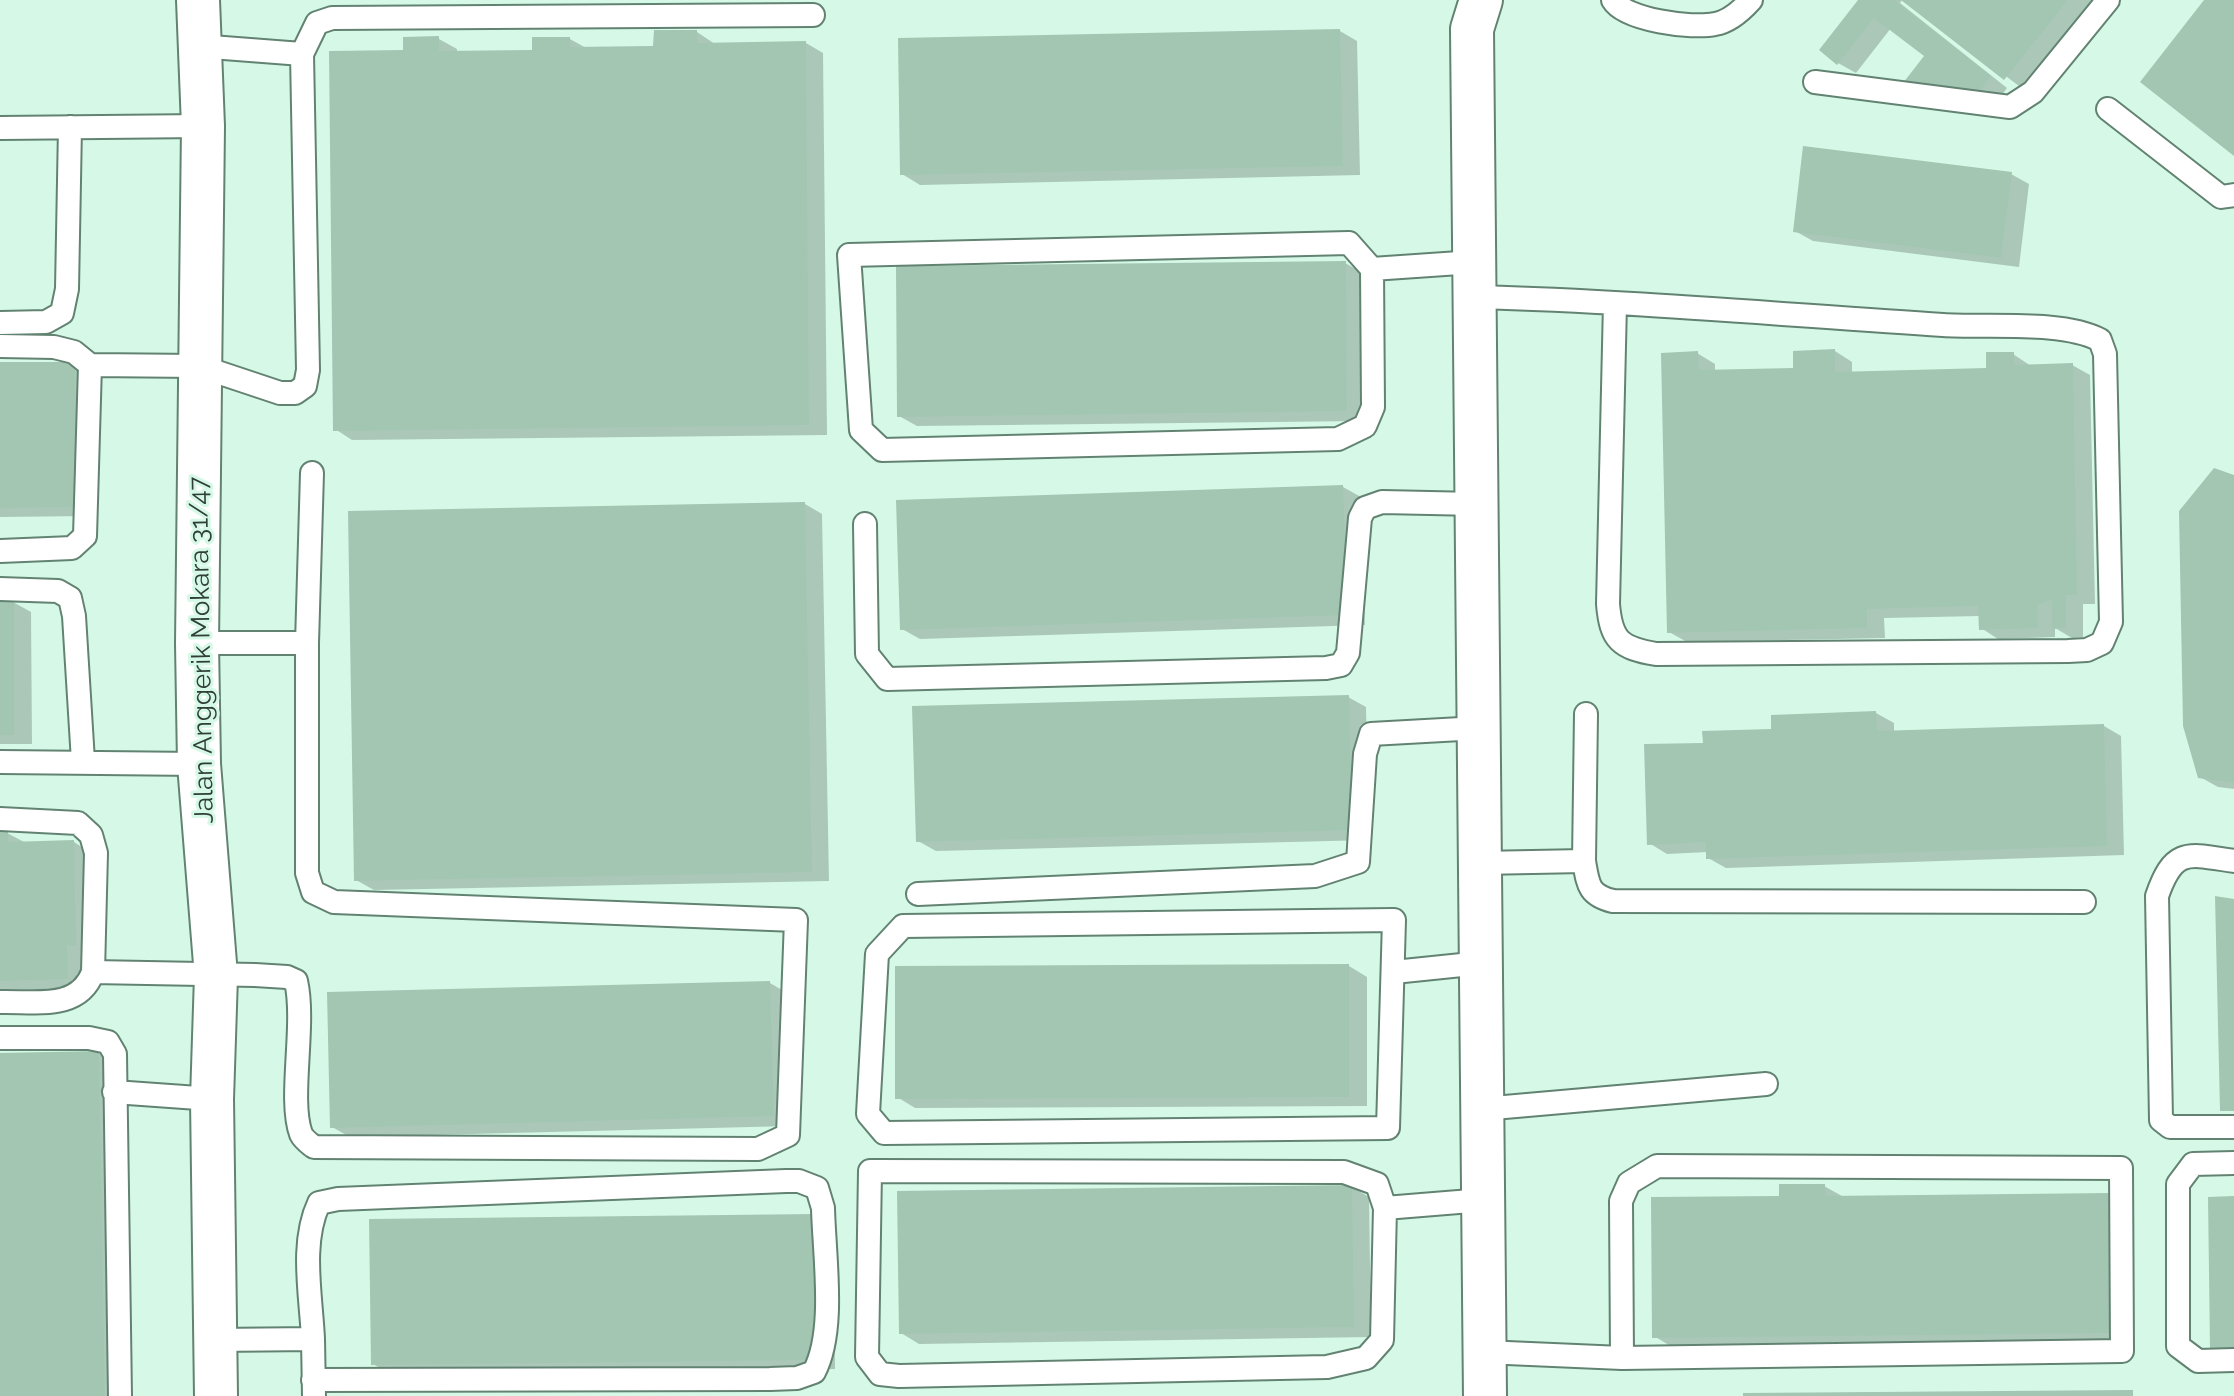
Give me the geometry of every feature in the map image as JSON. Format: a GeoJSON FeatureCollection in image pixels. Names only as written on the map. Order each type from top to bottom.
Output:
{"type":"FeatureCollection","features":[{"type":"Feature","properties":{"kind":"street","name":"Jalan Anggerik Mokara 31/47"},"geometry":{"type":"LineString","coordinates":[[198,0],[203,126],[197,643],[199,764],[216,976],[212,1099],[216,1396]]}},
{"type":"Feature","properties":{"kind":"street"},"geometry":{"type":"LineString","coordinates":[[1481,0],[1472,29],[1485,1396]]}},
{"type":"Feature","properties":{"kind":"lane"},"geometry":{"type":"LineString","coordinates":[[1613,0],[1617,6],[1641,17],[1680,24],[1716,24],[1741,11],[1751,0]]}},
{"type":"Feature","properties":{"kind":"lane"},"geometry":{"type":"LineString","coordinates":[[1815,82],[2010,107],[2033,92],[2108,0]]}},
{"type":"Feature","properties":{"kind":"lane"},"geometry":{"type":"LineString","coordinates":[[0,346],[54,347],[74,352],[90,365],[199,366],[280,393],[295,393],[305,386],[308,370],[302,54],[317,23],[332,18],[813,15]]}},
{"type":"Feature","properties":{"kind":"lane"},"geometry":{"type":"LineString","coordinates":[[198,46],[302,54]]}},
{"type":"Feature","properties":{"kind":"lane"},"geometry":{"type":"LineString","coordinates":[[2108,109],[2221,197],[2234,195]]}},
{"type":"Feature","properties":{"kind":"lane"},"geometry":{"type":"LineString","coordinates":[[0,128],[203,126]]}},
{"type":"Feature","properties":{"kind":"lane"},"geometry":{"type":"LineString","coordinates":[[0,323],[46,322],[62,313],[67,289],[70,127]]}},
{"type":"Feature","properties":{"kind":"lane"},"geometry":{"type":"LineString","coordinates":[[1372,269],[1373,407],[1365,426],[1338,439],[882,450],[861,430],[849,255],[1349,243],[1372,269],[1475,280],[1615,303],[2058,330],[2090,335],[2100,340],[2105,354],[2111,622],[2102,643],[2087,650],[2068,651],[1656,654],[1635,650],[1621,642],[1610,630],[1608,604],[1615,303]]}},
{"type":"Feature","properties":{"kind":"lane"},"geometry":{"type":"LineString","coordinates":[[0,551],[72,548],[85,536],[90,365]]}},
{"type":"Feature","properties":{"kind":"lane"},"geometry":{"type":"LineString","coordinates":[[93,972],[287,977],[296,981],[300,1026],[298,1122],[303,1138],[314,1147],[758,1149],[788,1135],[796,920],[361,904],[334,902],[313,892],[307,873],[307,643],[312,473]]}},
{"type":"Feature","properties":{"kind":"lane"},"geometry":{"type":"LineString","coordinates":[[865,524],[867,654],[887,679],[1326,668],[1341,665],[1348,653],[1360,518],[1365,508],[1382,502],[1477,504]]}},
{"type":"Feature","properties":{"kind":"lane"},"geometry":{"type":"LineString","coordinates":[[0,589],[58,591],[70,598],[74,616],[83,761]]}},
{"type":"Feature","properties":{"kind":"lane"},"geometry":{"type":"LineString","coordinates":[[197,643],[307,643]]}},
{"type":"Feature","properties":{"kind":"lane"},"geometry":{"type":"LineString","coordinates":[[1586,714],[1584,861],[1589,889],[1598,897],[1613,901],[2084,902]]}},
{"type":"Feature","properties":{"kind":"lane"},"geometry":{"type":"LineString","coordinates":[[918,894],[1315,876],[1358,862],[1365,754],[1371,734],[1479,728]]}},
{"type":"Feature","properties":{"kind":"lane"},"geometry":{"type":"LineString","coordinates":[[0,762],[199,764]]}},
{"type":"Feature","properties":{"kind":"lane"},"geometry":{"type":"LineString","coordinates":[[0,819],[78,823],[91,835],[96,853],[93,972],[87,987],[71,999],[0,1002]]}},
{"type":"Feature","properties":{"kind":"lane"},"geometry":{"type":"LineString","coordinates":[[2234,861],[2196,855],[2179,859],[2166,869],[2157,896],[2161,1120],[2170,1127],[2234,1127]]}},
{"type":"Feature","properties":{"kind":"lane"},"geometry":{"type":"LineString","coordinates":[[1480,863],[1584,861]]}},
{"type":"Feature","properties":{"kind":"lane"},"geometry":{"type":"LineString","coordinates":[[1394,920],[1394,972],[1388,1128],[884,1133],[868,1114],[877,954],[903,926],[1394,920]]}},
{"type":"Feature","properties":{"kind":"lane"},"geometry":{"type":"LineString","coordinates":[[1394,972],[1481,963]]}},
{"type":"Feature","properties":{"kind":"lane"},"geometry":{"type":"LineString","coordinates":[[0,1038],[89,1038],[108,1042],[115,1054],[120,1396]]}},
{"type":"Feature","properties":{"kind":"lane"},"geometry":{"type":"LineString","coordinates":[[1482,1109],[1766,1084]]}},
{"type":"Feature","properties":{"kind":"lane"},"geometry":{"type":"LineString","coordinates":[[114,1092],[212,1099]]}},
{"type":"Feature","properties":{"kind":"lane"},"geometry":{"type":"LineString","coordinates":[[2234,1163],[2193,1164],[2178,1184],[2178,1346],[2198,1361],[2234,1360]]}},
{"type":"Feature","properties":{"kind":"lane"},"geometry":{"type":"LineString","coordinates":[[1484,1352],[1622,1358],[2122,1351],[2121,1168],[1657,1166],[1629,1183],[1621,1201],[1622,1358]]}},
{"type":"Feature","properties":{"kind":"lane"},"geometry":{"type":"LineString","coordinates":[[870,1171],[1344,1172],[1377,1184],[1385,1208],[1382,1340],[1366,1358],[1327,1367],[899,1376],[880,1374],[867,1357],[870,1171]]}},
{"type":"Feature","properties":{"kind":"lane"},"geometry":{"type":"LineString","coordinates":[[799,1181],[817,1188],[823,1208],[825,1335],[822,1357],[814,1372],[797,1378],[314,1388],[309,1246],[311,1221],[319,1203],[338,1199],[799,1181]]}},
{"type":"Feature","properties":{"kind":"lane"},"geometry":{"type":"LineString","coordinates":[[1385,1208],[1483,1200]]}},
{"type":"Feature","properties":{"kind":"lane"},"geometry":{"type":"LineString","coordinates":[[215,1340],[313,1339]]}},
{"type":"Feature","properties":{"kind":"building"},"geometry":{"type":"Polygon","coordinates":[[[1858,0],[1894,0],[1991,76],[1980,91],[1903,83],[1924,56],[1874,18],[1837,65],[1819,50],[1858,0]]]}},
{"type":"Feature","properties":{"kind":"building"},"geometry":{"type":"Polygon","coordinates":[[[1901,0],[2068,0],[2004,80],[1901,0]]]}},
{"type":"Feature","properties":{"kind":"building"},"geometry":{"type":"Polygon","coordinates":[[[2204,0],[2234,0],[2234,156],[2140,82],[2204,0]]]}},
{"type":"Feature","properties":{"kind":"building"},"geometry":{"type":"Polygon","coordinates":[[[1340,29],[1343,166],[900,175],[898,38],[1340,29]]]}},
{"type":"Feature","properties":{"kind":"building"},"geometry":{"type":"Polygon","coordinates":[[[654,30],[697,30],[697,43],[806,41],[809,425],[333,431],[329,51],[403,50],[403,37],[439,36],[439,51],[532,50],[532,37],[570,37],[570,47],[653,46],[654,30]]]}},
{"type":"Feature","properties":{"kind":"building"},"geometry":{"type":"Polygon","coordinates":[[[1803,146],[2012,172],[2001,258],[1793,232],[1803,146]]]}},
{"type":"Feature","properties":{"kind":"building"},"geometry":{"type":"Polygon","coordinates":[[[1346,261],[1347,411],[897,417],[896,266],[1346,261]]]}},
{"type":"Feature","properties":{"kind":"building"},"geometry":{"type":"Polygon","coordinates":[[[1835,349],[1835,372],[1986,368],[1986,352],[2014,352],[2014,365],[2073,363],[2077,595],[2066,595],[2066,628],[2052,629],[2052,600],[2037,605],[2038,628],[1979,630],[1978,606],[1867,609],[1867,628],[1667,633],[1661,353],[1698,351],[1699,370],[1793,368],[1793,351],[1835,349]]]}},
{"type":"Feature","properties":{"kind":"building"},"geometry":{"type":"Polygon","coordinates":[[[0,362],[75,362],[76,507],[0,508],[0,362]]]}},
{"type":"Feature","properties":{"kind":"building"},"geometry":{"type":"Polygon","coordinates":[[[2214,468],[2234,475],[2234,783],[2198,778],[2183,726],[2179,511],[2214,468]]]}},
{"type":"Feature","properties":{"kind":"building"},"geometry":{"type":"Polygon","coordinates":[[[1343,485],[1348,615],[900,630],[896,500],[1343,485]]]}},
{"type":"Feature","properties":{"kind":"building"},"geometry":{"type":"Polygon","coordinates":[[[805,502],[812,872],[354,881],[348,511],[805,502]]]}},
{"type":"Feature","properties":{"kind":"building"},"geometry":{"type":"Polygon","coordinates":[[[0,600],[14,600],[14,735],[0,735],[0,600]]]}},
{"type":"Feature","properties":{"kind":"building"},"geometry":{"type":"Polygon","coordinates":[[[1349,695],[1352,830],[916,842],[912,706],[1349,695]]]}},
{"type":"Feature","properties":{"kind":"building"},"geometry":{"type":"Polygon","coordinates":[[[1876,711],[1877,731],[2104,724],[2107,846],[1706,859],[1706,842],[1647,845],[1644,744],[1703,743],[1702,731],[1771,729],[1771,715],[1876,711]]]}},
{"type":"Feature","properties":{"kind":"building"},"geometry":{"type":"Polygon","coordinates":[[[0,831],[8,831],[8,842],[74,840],[76,946],[67,945],[68,979],[0,981],[0,831]]]}},
{"type":"Feature","properties":{"kind":"building"},"geometry":{"type":"Polygon","coordinates":[[[2215,896],[2234,899],[2234,1111],[2220,1111],[2215,896]]]}},
{"type":"Feature","properties":{"kind":"building"},"geometry":{"type":"Polygon","coordinates":[[[1349,964],[1349,1097],[895,1099],[895,966],[1349,964]]]}},
{"type":"Feature","properties":{"kind":"building"},"geometry":{"type":"Polygon","coordinates":[[[770,981],[774,1116],[330,1128],[327,992],[770,981]]]}},
{"type":"Feature","properties":{"kind":"building"},"geometry":{"type":"Polygon","coordinates":[[[99,1051],[105,1396],[0,1396],[0,1053],[99,1051]]]}},
{"type":"Feature","properties":{"kind":"building"},"geometry":{"type":"Polygon","coordinates":[[[1779,1184],[1825,1184],[1825,1196],[2111,1193],[2112,1333],[1652,1338],[1651,1197],[1779,1196],[1779,1184]]]}},
{"type":"Feature","properties":{"kind":"building"},"geometry":{"type":"Polygon","coordinates":[[[1352,1185],[1354,1327],[899,1334],[897,1191],[1352,1185]]]}},
{"type":"Feature","properties":{"kind":"building"},"geometry":{"type":"Polygon","coordinates":[[[2234,1196],[2234,1348],[2210,1349],[2208,1197],[2234,1196]]]}},
{"type":"Feature","properties":{"kind":"building"},"geometry":{"type":"Polygon","coordinates":[[[816,1214],[817,1360],[371,1365],[369,1219],[816,1214]]]}},
{"type":"Feature","properties":{"kind":"building"},"geometry":{"type":"Polygon","coordinates":[[[2133,1390],[2133,1396],[1743,1396],[1743,1393],[2133,1390]]]}}]}
